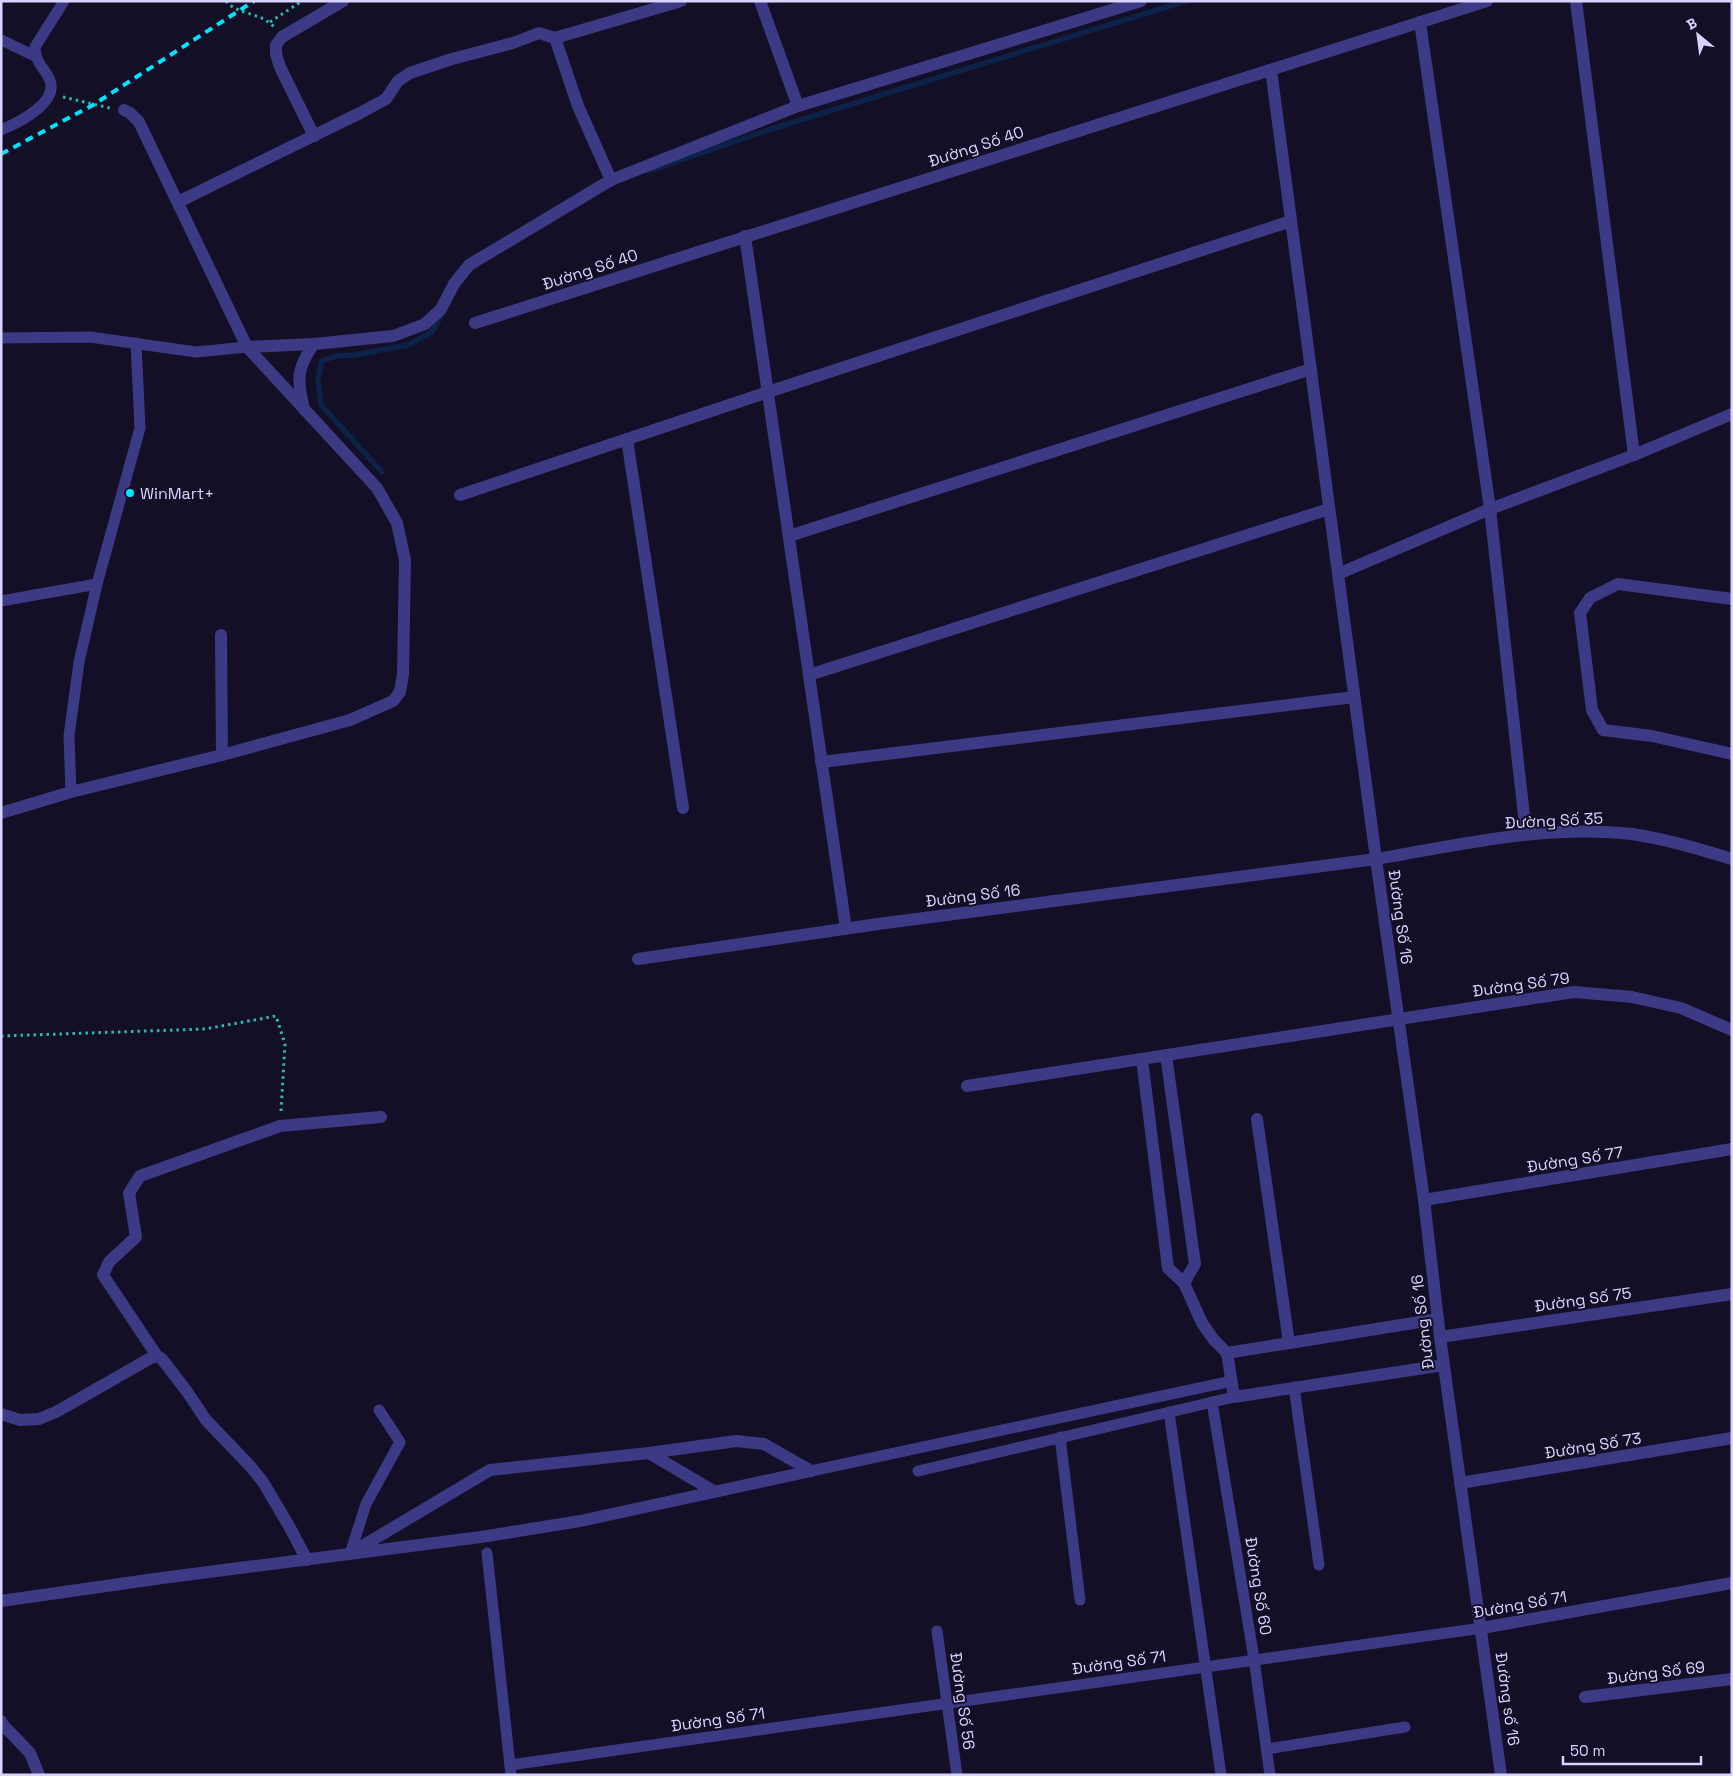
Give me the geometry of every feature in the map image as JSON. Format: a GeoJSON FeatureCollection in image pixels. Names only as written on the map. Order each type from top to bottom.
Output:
{"type":"FeatureCollection","features":[{"type":"Feature","properties":{"kind":"street"},"geometry":{"type":"LineString","coordinates":[[314,136],[280,67],[276,54],[276,45],[282,37],[343,1]]}},
{"type":"Feature","properties":{"kind":"street"},"geometry":{"type":"LineString","coordinates":[[178,202],[386,99],[398,81],[410,73],[452,59],[513,43],[539,33],[555,38],[681,1]]}},
{"type":"Feature","properties":{"kind":"street"},"geometry":{"type":"LineString","coordinates":[[760,1],[798,106]]}},
{"type":"Feature","properties":{"kind":"street"},"geometry":{"type":"LineString","coordinates":[[247,347],[314,344],[393,336],[425,324],[441,309],[454,284],[469,265],[611,180],[798,106],[1140,1]]}},
{"type":"Feature","properties":{"kind":"street","name":"Đường Số 40"},"geometry":{"type":"LineString","coordinates":[[475,323],[1487,1]]}},
{"type":"Feature","properties":{"kind":"street"},"geometry":{"type":"LineString","coordinates":[[1576,1],[1634,454]]}},
{"type":"Feature","properties":{"kind":"street"},"geometry":{"type":"LineString","coordinates":[[1420,22],[1490,509],[1526,834]]}},
{"type":"Feature","properties":{"kind":"street"},"geometry":{"type":"LineString","coordinates":[[555,38],[578,106],[611,180]]}},
{"type":"Feature","properties":{"kind":"street"},"geometry":{"type":"LineString","coordinates":[[1271,70],[1376,859]]}},
{"type":"Feature","properties":{"kind":"street"},"geometry":{"type":"LineString","coordinates":[[1,812],[350,720],[393,701],[400,692],[403,674],[404,560],[397,523],[377,488],[247,347],[139,122],[124,110]]}},
{"type":"Feature","properties":{"kind":"street"},"geometry":{"type":"LineString","coordinates":[[460,495],[1291,221]]}},
{"type":"Feature","properties":{"kind":"street"},"geometry":{"type":"LineString","coordinates":[[745,236],[846,929]]}},
{"type":"Feature","properties":{"kind":"street"},"geometry":{"type":"LineString","coordinates":[[305,411],[299,374],[306,356],[314,344]]}},
{"type":"Feature","properties":{"kind":"street"},"geometry":{"type":"LineString","coordinates":[[789,536],[1311,369]]}},
{"type":"Feature","properties":{"kind":"street"},"geometry":{"type":"LineString","coordinates":[[1338,574],[1490,509],[1732,414]]}},
{"type":"Feature","properties":{"kind":"street"},"geometry":{"type":"LineString","coordinates":[[627,439],[683,808]]}},
{"type":"Feature","properties":{"kind":"street"},"geometry":{"type":"LineString","coordinates":[[809,675],[1330,509]]}},
{"type":"Feature","properties":{"kind":"street"},"geometry":{"type":"LineString","coordinates":[[1732,599],[1618,584],[1590,598],[1580,613],[1592,710],[1603,730],[1652,736],[1732,754]]}},
{"type":"Feature","properties":{"kind":"street"},"geometry":{"type":"LineString","coordinates":[[221,634],[222,755]]}},
{"type":"Feature","properties":{"kind":"street"},"geometry":{"type":"LineString","coordinates":[[821,762],[1354,697]]}},
{"type":"Feature","properties":{"kind":"street","name":"Đường Số 35"},"geometry":{"type":"LineString","coordinates":[[1376,859],[1526,834],[1585,832],[1632,834],[1681,844],[1732,859]]}},
{"type":"Feature","properties":{"kind":"street","name":"Đường Số 16"},"geometry":{"type":"LineString","coordinates":[[638,959],[846,929],[1376,859],[1424,1200],[1460,1483],[1482,1628]]}},
{"type":"Feature","properties":{"kind":"street","name":"Đường Số 79"},"geometry":{"type":"LineString","coordinates":[[967,1086],[1574,992],[1632,997],[1681,1008],[1732,1030]]}},
{"type":"Feature","properties":{"kind":"street"},"geometry":{"type":"LineString","coordinates":[[1166,1055],[1196,1264],[1184,1283]]}},
{"type":"Feature","properties":{"kind":"street"},"geometry":{"type":"LineString","coordinates":[[1142,1059],[1168,1268],[1184,1283],[1202,1323],[1214,1340],[1227,1353],[1234,1396],[1444,1365]]}},
{"type":"Feature","properties":{"kind":"street"},"geometry":{"type":"LineString","coordinates":[[307,1560],[263,1482],[206,1420],[162,1358],[157,1356],[103,1276],[109,1262],[136,1237],[129,1193],[140,1176],[280,1126],[381,1117]]}},
{"type":"Feature","properties":{"kind":"street"},"geometry":{"type":"LineString","coordinates":[[1257,1119],[1289,1343]]}},
{"type":"Feature","properties":{"kind":"street","name":"Đường Số 77"},"geometry":{"type":"LineString","coordinates":[[1424,1200],[1732,1149]]}},
{"type":"Feature","properties":{"kind":"street","name":"Đường Số 75"},"geometry":{"type":"LineString","coordinates":[[1440,1337],[1732,1294]]}},
{"type":"Feature","properties":{"kind":"street"},"geometry":{"type":"LineString","coordinates":[[1227,1353],[1438,1319]]}},
{"type":"Feature","properties":{"kind":"street"},"geometry":{"type":"LineString","coordinates":[[2,1416],[20,1420],[39,1419],[56,1412],[157,1356]]}},
{"type":"Feature","properties":{"kind":"street","name":"Đường Số 73"},"geometry":{"type":"LineString","coordinates":[[1460,1483],[1732,1438]]}},
{"type":"Feature","properties":{"kind":"street"},"geometry":{"type":"LineString","coordinates":[[350,1554],[490,1470],[649,1453],[736,1441],[764,1444],[811,1471]]}},
{"type":"Feature","properties":{"kind":"street"},"geometry":{"type":"LineString","coordinates":[[649,1453],[715,1492]]}},
{"type":"Feature","properties":{"kind":"street"},"geometry":{"type":"LineString","coordinates":[[1,1601],[162,1578],[481,1537],[580,1521],[811,1471]]}},
{"type":"Feature","properties":{"kind":"street","name":"Đường Số 71"},"geometry":{"type":"LineString","coordinates":[[1482,1628],[1732,1583]]}},
{"type":"Feature","properties":{"kind":"street","name":"Đường số 16"},"geometry":{"type":"LineString","coordinates":[[1482,1628],[1501,1775]]}},
{"type":"Feature","properties":{"kind":"street","name":"Đường Số 69"},"geometry":{"type":"LineString","coordinates":[[1585,1697],[1732,1679]]}},
{"type":"Feature","properties":{"kind":"street"},"geometry":{"type":"LineString","coordinates":[[1,1721],[30,1752],[39,1775]]}},
{"type":"Feature","properties":{"kind":"lane"},"geometry":{"type":"LineString","coordinates":[[35,56],[35,47],[64,1]]}},
{"type":"Feature","properties":{"kind":"lane"},"geometry":{"type":"LineString","coordinates":[[1,40],[35,56],[52,86],[47,99],[40,108],[24,120],[1,130]]}},
{"type":"Feature","properties":{"kind":"lane"},"geometry":{"type":"LineString","coordinates":[[1,338],[90,337],[196,352],[247,347]]}},
{"type":"Feature","properties":{"kind":"lane"},"geometry":{"type":"LineString","coordinates":[[71,792],[69,736],[71,710],[80,662],[97,584],[140,428],[136,343]]}},
{"type":"Feature","properties":{"kind":"lane"},"geometry":{"type":"LineString","coordinates":[[1,601],[97,584]]}},
{"type":"Feature","properties":{"kind":"lane"},"geometry":{"type":"LineString","coordinates":[[811,1471],[1232,1381]]}},
{"type":"Feature","properties":{"kind":"lane"},"geometry":{"type":"LineString","coordinates":[[1294,1387],[1319,1565]]}},
{"type":"Feature","properties":{"kind":"lane"},"geometry":{"type":"LineString","coordinates":[[918,1471],[1234,1396]]}},
{"type":"Feature","properties":{"kind":"lane","name":"Đường Số 60"},"geometry":{"type":"LineString","coordinates":[[1212,1402],[1254,1659],[1270,1775]]}},
{"type":"Feature","properties":{"kind":"lane"},"geometry":{"type":"LineString","coordinates":[[350,1554],[366,1504],[400,1442],[379,1410]]}},
{"type":"Feature","properties":{"kind":"lane"},"geometry":{"type":"LineString","coordinates":[[1169,1412],[1221,1775]]}},
{"type":"Feature","properties":{"kind":"lane"},"geometry":{"type":"LineString","coordinates":[[1060,1437],[1080,1600]]}},
{"type":"Feature","properties":{"kind":"lane"},"geometry":{"type":"LineString","coordinates":[[487,1552],[511,1770]]}},
{"type":"Feature","properties":{"kind":"lane","name":"Đường Số 71"},"geometry":{"type":"LineString","coordinates":[[511,1770],[947,1702],[1482,1628]]}},
{"type":"Feature","properties":{"kind":"lane","name":"Đường Số 56"},"geometry":{"type":"LineString","coordinates":[[937,1632],[957,1775]]}},
{"type":"Feature","properties":{"kind":"lane"},"geometry":{"type":"LineString","coordinates":[[1266,1749],[1405,1727]]}},
{"type":"Feature","properties":{"kind":"path"},"geometry":{"type":"LineString","coordinates":[[226,1],[240,10],[270,22],[282,37]]}},
{"type":"Feature","properties":{"kind":"path"},"geometry":{"type":"LineString","coordinates":[[270,22],[302,1]]}},
{"type":"Feature","properties":{"kind":"path"},"geometry":{"type":"LineString","coordinates":[[47,99],[64,97],[93,105],[124,110]]}},
{"type":"Feature","properties":{"kind":"path"},"geometry":{"type":"LineString","coordinates":[[1,1036],[205,1029],[276,1016],[285,1044],[280,1126]]}},
{"type":"Feature","properties":{"kind":"waterway"},"geometry":{"type":"LineString","coordinates":[[649,171],[768,130],[1186,1]]}},
{"type":"Feature","properties":{"kind":"waterway"},"geometry":{"type":"LineString","coordinates":[[382,472],[321,405],[318,379],[322,361],[336,356],[355,355],[408,345],[432,332],[442,314]]}},
{"type":"Feature","properties":{"kind":"railway"},"geometry":{"type":"LineString","coordinates":[[1,154],[93,105],[254,1]]}},
{"type":"Feature","properties":{"kind":"place","name":"WinMart+"},"geometry":{"type":"Point","coordinates":[130,493]}}]}
